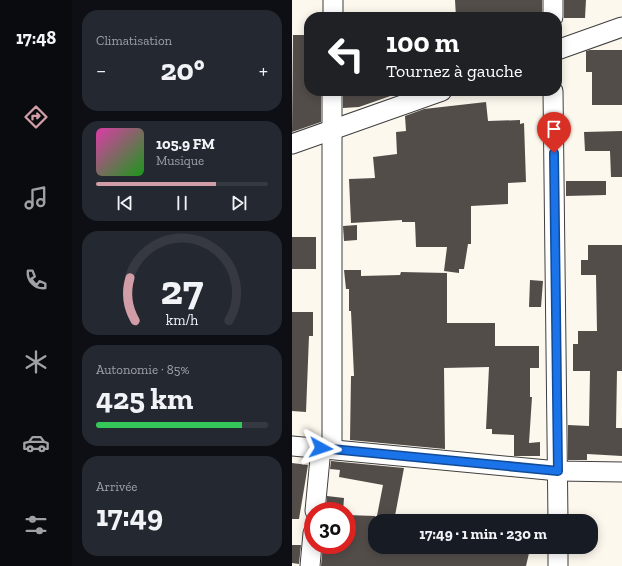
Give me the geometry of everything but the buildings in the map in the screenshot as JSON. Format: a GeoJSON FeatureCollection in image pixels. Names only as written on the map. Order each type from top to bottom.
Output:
{"type":"FeatureCollection","features":[{"type":"Feature","properties":{"kind":"street"},"geometry":{"type":"LineString","coordinates":[[333,0],[333,12]]}},
{"type":"Feature","properties":{"kind":"street"},"geometry":{"type":"LineString","coordinates":[[552,0],[552,12]]}},
{"type":"Feature","properties":{"kind":"street"},"geometry":{"type":"LineString","coordinates":[[562,48],[622,27]]}},
{"type":"Feature","properties":{"kind":"street"},"geometry":{"type":"LineString","coordinates":[[317,502],[327,448],[332,96]]}},
{"type":"Feature","properties":{"kind":"street"},"geometry":{"type":"LineString","coordinates":[[292,144],[428,96]]}},
{"type":"Feature","properties":{"kind":"street"},"geometry":{"type":"LineString","coordinates":[[553,96],[558,514]]}},
{"type":"Feature","properties":{"kind":"street"},"geometry":{"type":"LineString","coordinates":[[292,446],[327,448],[558,471],[622,472]]}},
{"type":"Feature","properties":{"kind":"street"},"geometry":{"type":"LineString","coordinates":[[310,566],[311,554]]}},
{"type":"Feature","properties":{"kind":"street"},"geometry":{"type":"LineString","coordinates":[[558,554],[558,566]]}},
{"type":"Feature","properties":{"kind":"route"},"geometry":{"type":"LineString","coordinates":[[321,448],[558,471],[554,153]]}}]}
